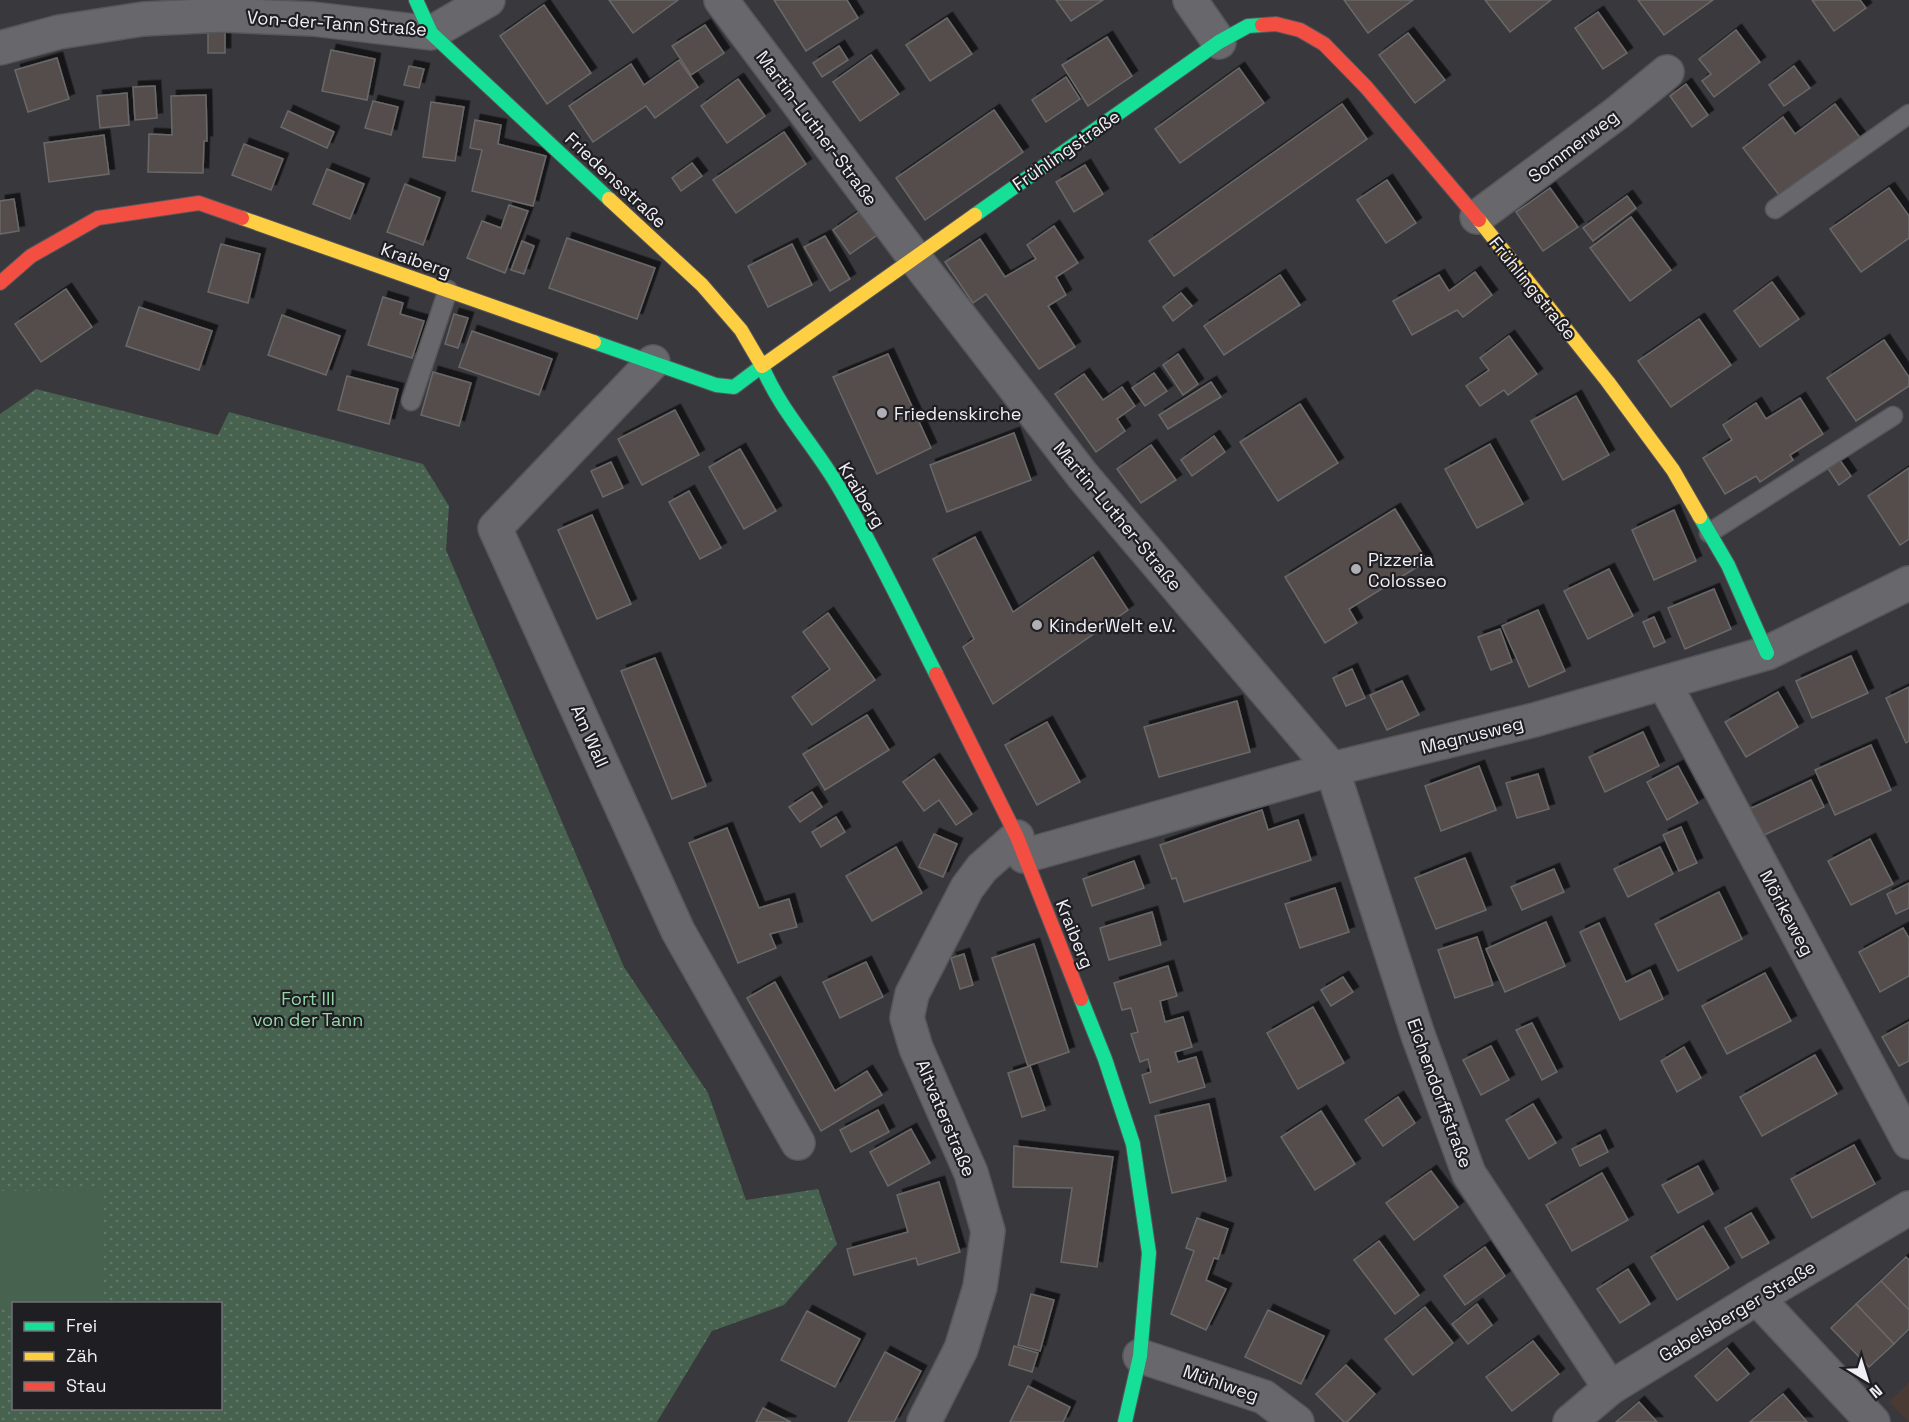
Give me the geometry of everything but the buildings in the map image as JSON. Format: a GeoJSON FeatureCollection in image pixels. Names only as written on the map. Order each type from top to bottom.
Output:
{"type":"FeatureCollection","features":[{"type":"Feature","properties":{"kind":"street"},"geometry":{"type":"LineString","coordinates":[[416,0],[431,33]]}},
{"type":"Feature","properties":{"kind":"street","name":"Von-der-Tann Straße"},"geometry":{"type":"LineString","coordinates":[[0,48],[59,32],[133,21],[222,15],[313,19],[431,33],[488,0]]}},
{"type":"Feature","properties":{"kind":"street","name":"Martin-Luther-Straße"},"geometry":{"type":"LineString","coordinates":[[721,0],[914,257],[1083,476],[1332,769]]}},
{"type":"Feature","properties":{"kind":"street"},"geometry":{"type":"LineString","coordinates":[[1190,0],[1219,42]]}},
{"type":"Feature","properties":{"kind":"street","name":"Frühlingstraße"},"geometry":{"type":"LineString","coordinates":[[914,257],[1219,42],[1248,26],[1276,24],[1300,30],[1324,44],[1366,87],[1476,217],[1608,382],[1672,470],[1728,565],[1767,653]]}},
{"type":"Feature","properties":{"kind":"street","name":"Friedensstraße"},"geometry":{"type":"LineString","coordinates":[[431,33],[702,285],[741,330],[762,366]]}},
{"type":"Feature","properties":{"kind":"street","name":"Sommerweg"},"geometry":{"type":"LineString","coordinates":[[1476,217],[1617,113],[1667,72]]}},
{"type":"Feature","properties":{"kind":"street","name":"Kraiberg"},"geometry":{"type":"LineString","coordinates":[[0,283],[32,256],[98,218],[199,203],[716,385],[734,387],[762,366],[771,388],[837,484],[881,564],[1021,846],[1106,1059],[1133,1144],[1149,1253],[1140,1356],[1125,1422]]}},
{"type":"Feature","properties":{"kind":"street"},"geometry":{"type":"LineString","coordinates":[[762,366],[914,257]]}},
{"type":"Feature","properties":{"kind":"street","name":"Am Wall"},"geometry":{"type":"LineString","coordinates":[[653,362],[495,528],[678,930],[798,1143]]}},
{"type":"Feature","properties":{"kind":"street","name":"Magnusweg"},"geometry":{"type":"LineString","coordinates":[[1021,846],[1534,720],[1767,653],[1909,583]]}},
{"type":"Feature","properties":{"kind":"street","name":"Mörikeweg"},"geometry":{"type":"LineString","coordinates":[[1664,683],[1909,1142]]}},
{"type":"Feature","properties":{"kind":"street","name":"Eichendorffstraße"},"geometry":{"type":"LineString","coordinates":[[1332,769],[1418,1035],[1469,1174],[1610,1388]]}},
{"type":"Feature","properties":{"kind":"street","name":"Altvaterstraße"},"geometry":{"type":"LineString","coordinates":[[924,1422],[961,1349],[980,1287],[988,1231],[971,1173],[916,1047],[907,1018],[912,994],[967,888],[982,868],[1021,846]]}},
{"type":"Feature","properties":{"kind":"street","name":"Gabelsberger Straße"},"geometry":{"type":"LineString","coordinates":[[1569,1422],[1610,1388],[1756,1298],[1909,1208]]}},
{"type":"Feature","properties":{"kind":"street"},"geometry":{"type":"LineString","coordinates":[[1756,1298],[1873,1422]]}},
{"type":"Feature","properties":{"kind":"street","name":"Mühlweg"},"geometry":{"type":"LineString","coordinates":[[1140,1356],[1264,1397],[1297,1422]]}},
{"type":"Feature","properties":{"kind":"lane"},"geometry":{"type":"LineString","coordinates":[[1775,209],[1909,114]]}},
{"type":"Feature","properties":{"kind":"lane"},"geometry":{"type":"LineString","coordinates":[[411,401],[448,290]]}},
{"type":"Feature","properties":{"kind":"lane"},"geometry":{"type":"LineString","coordinates":[[1709,533],[1893,416]]}},
{"type":"Feature","properties":{"kind":"shaded area"},"geometry":{"type":"Polygon","coordinates":[[[1909,1382],[1909,1422],[1889,1402],[1909,1382]]]}},
{"type":"Feature","properties":{"kind":"green space","name":"Fort III von der Tann"},"geometry":{"type":"Polygon","coordinates":[[[36,389],[218,435],[229,412],[423,464],[449,506],[446,550],[624,967],[708,1093],[746,1200],[818,1189],[837,1244],[784,1305],[712,1331],[657,1422],[0,1422],[0,414],[36,389]]]}},
{"type":"Feature","properties":{"kind":"green space"},"geometry":{"type":"Polygon","coordinates":[[[102,1190],[102,1302],[12,1302],[12,1308],[0,1308],[0,1191],[102,1190]]]}},
{"type":"Feature","properties":{"kind":"traffic: fast"},"geometry":{"type":"LineString","coordinates":[[416,0],[431,33],[609,199]]}},
{"type":"Feature","properties":{"kind":"traffic: fast"},"geometry":{"type":"LineString","coordinates":[[975,215],[1219,42],[1248,26],[1262,25]]}},
{"type":"Feature","properties":{"kind":"traffic: fast"},"geometry":{"type":"LineString","coordinates":[[594,342],[716,385],[734,387],[762,366],[778,398],[829,471],[851,509],[936,674]]}},
{"type":"Feature","properties":{"kind":"traffic: fast"},"geometry":{"type":"LineString","coordinates":[[1700,517],[1728,565],[1767,653]]}},
{"type":"Feature","properties":{"kind":"traffic: fast"},"geometry":{"type":"LineString","coordinates":[[1081,999],[1105,1059],[1133,1144],[1149,1253],[1140,1356],[1125,1422]]}},
{"type":"Feature","properties":{"kind":"traffic: slow"},"geometry":{"type":"LineString","coordinates":[[609,199],[702,285],[741,330],[762,366],[975,215]]}},
{"type":"Feature","properties":{"kind":"traffic: slow"},"geometry":{"type":"LineString","coordinates":[[242,218],[594,342]]}},
{"type":"Feature","properties":{"kind":"traffic: slow"},"geometry":{"type":"LineString","coordinates":[[1479,220],[1608,382],[1673,470],[1700,517]]}},
{"type":"Feature","properties":{"kind":"traffic: jam"},"geometry":{"type":"LineString","coordinates":[[1262,25],[1276,24],[1300,30],[1324,44],[1366,87],[1479,220]]}},
{"type":"Feature","properties":{"kind":"traffic: jam"},"geometry":{"type":"LineString","coordinates":[[0,283],[31,256],[98,218],[199,203],[242,218]]}},
{"type":"Feature","properties":{"kind":"traffic: jam"},"geometry":{"type":"LineString","coordinates":[[936,674],[1017,837],[1081,999]]}},
{"type":"Feature","properties":{"kind":"place","name":"Friedenskirche"},"geometry":{"type":"Point","coordinates":[882,413]}},
{"type":"Feature","properties":{"kind":"place","name":"Pizzeria Colosseo"},"geometry":{"type":"Point","coordinates":[1356,569]}},
{"type":"Feature","properties":{"kind":"place","name":"KinderWelt e.V."},"geometry":{"type":"Point","coordinates":[1037,625]}}]}
